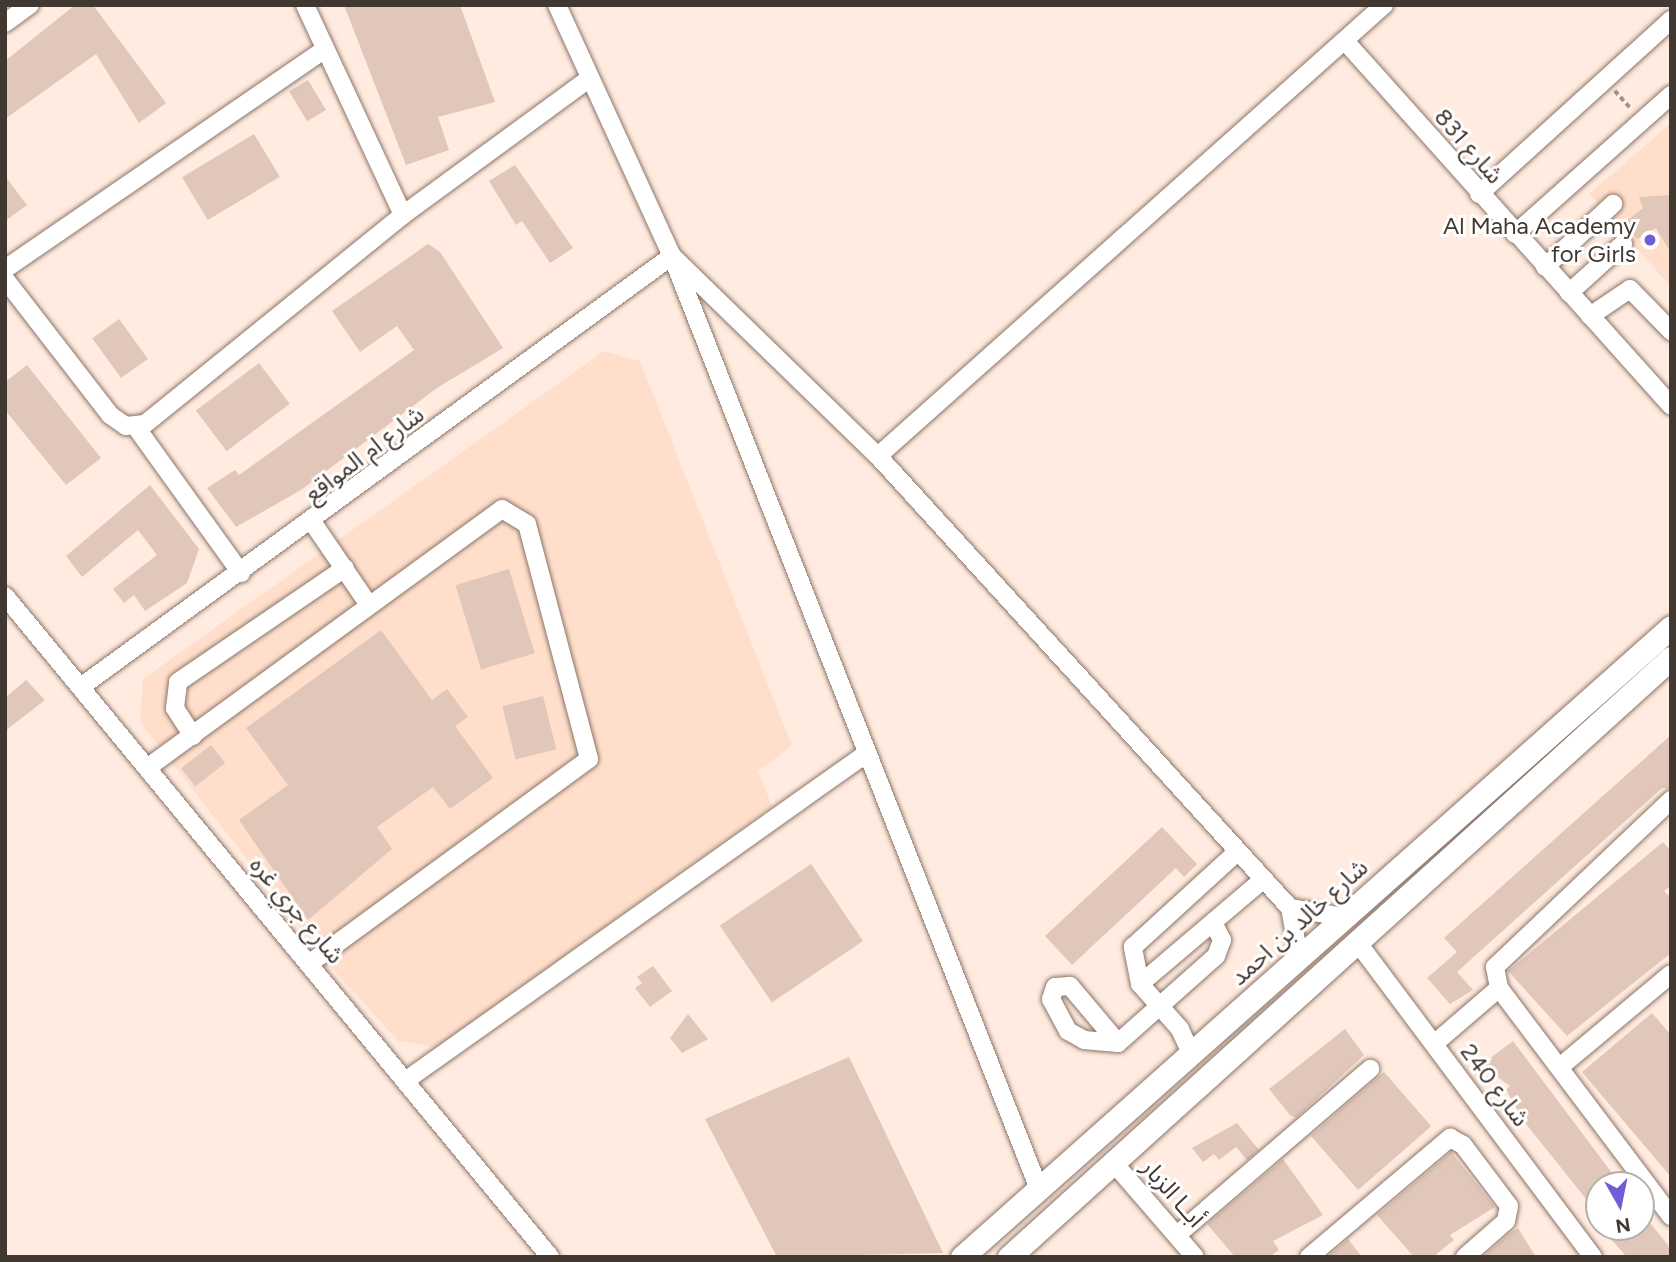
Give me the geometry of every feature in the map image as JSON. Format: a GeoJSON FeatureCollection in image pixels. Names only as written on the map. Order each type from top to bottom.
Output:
{"type":"FeatureCollection","features":[{"type":"Feature","properties":{"kind":"main road","name":"شارع خالد بن احمد"},"geometry":{"type":"LineString","coordinates":[[962,1257],[1671,626]]}},
{"type":"Feature","properties":{"kind":"main road"},"geometry":{"type":"LineString","coordinates":[[1009,1257],[1671,658]]}},
{"type":"Feature","properties":{"kind":"street"},"geometry":{"type":"LineString","coordinates":[[5,23],[30,5]]}},
{"type":"Feature","properties":{"kind":"street"},"geometry":{"type":"LineString","coordinates":[[305,5],[403,215]]}},
{"type":"Feature","properties":{"kind":"street"},"geometry":{"type":"LineString","coordinates":[[556,5],[672,256],[1039,1189]]}},
{"type":"Feature","properties":{"kind":"street"},"geometry":{"type":"LineString","coordinates":[[878,456],[1384,5]]}},
{"type":"Feature","properties":{"kind":"street"},"geometry":{"type":"LineString","coordinates":[[1479,194],[1671,20]]}},
{"type":"Feature","properties":{"kind":"street","name":"شارع 831"},"geometry":{"type":"LineString","coordinates":[[1345,41],[1671,407]]}},
{"type":"Feature","properties":{"kind":"street"},"geometry":{"type":"LineString","coordinates":[[5,269],[324,50]]}},
{"type":"Feature","properties":{"kind":"street"},"geometry":{"type":"LineString","coordinates":[[136,427],[403,215],[589,79]]}},
{"type":"Feature","properties":{"kind":"street"},"geometry":{"type":"LineString","coordinates":[[1515,234],[1671,95]]}},
{"type":"Feature","properties":{"kind":"street"},"geometry":{"type":"LineString","coordinates":[[1545,267],[1613,204]]}},
{"type":"Feature","properties":{"kind":"street"},"geometry":{"type":"LineString","coordinates":[[1569,293],[1623,244]]}},
{"type":"Feature","properties":{"kind":"street"},"geometry":{"type":"LineString","coordinates":[[672,256],[878,456],[1290,908],[1299,957]]}},
{"type":"Feature","properties":{"kind":"street","name":"شارع ام المواقع"},"geometry":{"type":"LineString","coordinates":[[82,686],[313,523],[672,256]]}},
{"type":"Feature","properties":{"kind":"street"},"geometry":{"type":"LineString","coordinates":[[5,279],[110,415],[136,427],[241,573]]}},
{"type":"Feature","properties":{"kind":"street"},"geometry":{"type":"LineString","coordinates":[[1590,316],[1630,289],[1671,331]]}},
{"type":"Feature","properties":{"kind":"street"},"geometry":{"type":"LineString","coordinates":[[147,768],[502,509],[527,524],[589,759],[310,962]]}},
{"type":"Feature","properties":{"kind":"street"},"geometry":{"type":"LineString","coordinates":[[313,523],[369,605]]}},
{"type":"Feature","properties":{"kind":"street"},"geometry":{"type":"LineString","coordinates":[[193,736],[175,708],[178,682],[345,568]]}},
{"type":"Feature","properties":{"kind":"street","name":"شارع جري غره"},"geometry":{"type":"LineString","coordinates":[[5,596],[310,962],[550,1257]]}},
{"type":"Feature","properties":{"kind":"street"},"geometry":{"type":"LineString","coordinates":[[405,1080],[867,753]]}},
{"type":"Feature","properties":{"kind":"street"},"geometry":{"type":"LineString","coordinates":[[1671,800],[1502,957],[1495,967],[1499,988],[1561,1066],[1671,1216]]}},
{"type":"Feature","properties":{"kind":"street"},"geometry":{"type":"LineString","coordinates":[[1191,1053],[1160,1006],[1140,984],[1133,947],[1144,930],[1238,851]]}},
{"type":"Feature","properties":{"kind":"street"},"geometry":{"type":"LineString","coordinates":[[1140,984],[1264,879]]}},
{"type":"Feature","properties":{"kind":"street"},"geometry":{"type":"LineString","coordinates":[[1290,908],[1344,917]]}},
{"type":"Feature","properties":{"kind":"street"},"geometry":{"type":"LineString","coordinates":[[1118,1043],[1221,948],[1213,922]]}},
{"type":"Feature","properties":{"kind":"street","name":"شارع 240"},"geometry":{"type":"LineString","coordinates":[[1358,943],[1593,1257]]}},
{"type":"Feature","properties":{"kind":"street"},"geometry":{"type":"LineString","coordinates":[[1561,1066],[1671,974]]}},
{"type":"Feature","properties":{"kind":"street"},"geometry":{"type":"LineString","coordinates":[[1434,1044],[1499,988]]}},
{"type":"Feature","properties":{"kind":"street"},"geometry":{"type":"LineString","coordinates":[[1177,1235],[1370,1069]]}},
{"type":"Feature","properties":{"kind":"street"},"geometry":{"type":"LineString","coordinates":[[1309,1257],[1450,1138],[1463,1145],[1509,1206],[1506,1221],[1465,1257]]}},
{"type":"Feature","properties":{"kind":"street","name":"أبــا الزبار"},"geometry":{"type":"LineString","coordinates":[[1113,1162],[1195,1257]]}},
{"type":"Feature","properties":{"kind":"path"},"geometry":{"type":"LineString","coordinates":[[1605,80],[1642,121]]}},
{"type":"Feature","properties":{"kind":"shaded area","name":"Al Maha Academy for Girls"},"geometry":{"type":"Polygon","coordinates":[[[1671,123],[1671,287],[1589,194],[1671,123]]]}},
{"type":"Feature","properties":{"kind":"shaded area"},"geometry":{"type":"Polygon","coordinates":[[[604,351],[640,361],[792,746],[758,771],[772,806],[437,1047],[398,1041],[332,968],[140,722],[143,679],[604,351]]]}},
{"type":"Feature","properties":{"kind":"building"},"geometry":{"type":"Polygon","coordinates":[[[75,5],[93,5],[166,103],[139,123],[96,54],[5,119],[5,61],[75,5]]]}},
{"type":"Feature","properties":{"kind":"building"},"geometry":{"type":"Polygon","coordinates":[[[344,5],[460,5],[495,102],[438,117],[449,150],[406,165],[344,5]]]}},
{"type":"Feature","properties":{"kind":"building"},"geometry":{"type":"Polygon","coordinates":[[[308,80],[326,110],[307,121],[289,91],[308,80]]]}},
{"type":"Feature","properties":{"kind":"building"},"geometry":{"type":"Polygon","coordinates":[[[254,134],[280,177],[208,220],[182,177],[254,134]]]}},
{"type":"Feature","properties":{"kind":"building"},"geometry":{"type":"Polygon","coordinates":[[[515,165],[573,248],[550,263],[522,221],[516,225],[489,181],[515,165]]]}},
{"type":"Feature","properties":{"kind":"building"},"geometry":{"type":"Polygon","coordinates":[[[5,176],[27,205],[5,221],[5,176]]]}},
{"type":"Feature","properties":{"kind":"building"},"geometry":{"type":"Polygon","coordinates":[[[1671,195],[1671,253],[1656,228],[1637,239],[1624,223],[1643,208],[1639,197],[1671,195]]]}},
{"type":"Feature","properties":{"kind":"building"},"geometry":{"type":"Polygon","coordinates":[[[428,244],[440,252],[503,348],[437,388],[301,490],[236,527],[207,488],[235,470],[239,475],[414,350],[397,326],[360,352],[332,311],[428,244]]]}},
{"type":"Feature","properties":{"kind":"building"},"geometry":{"type":"Polygon","coordinates":[[[119,319],[148,359],[121,378],[92,338],[119,319]]]}},
{"type":"Feature","properties":{"kind":"building"},"geometry":{"type":"Polygon","coordinates":[[[259,363],[290,404],[227,451],[196,411],[259,363]]]}},
{"type":"Feature","properties":{"kind":"building"},"geometry":{"type":"Polygon","coordinates":[[[27,365],[101,458],[66,485],[5,410],[5,382],[27,365]]]}},
{"type":"Feature","properties":{"kind":"building"},"geometry":{"type":"Polygon","coordinates":[[[150,485],[199,549],[187,583],[145,611],[134,595],[124,603],[113,589],[157,555],[138,530],[82,577],[66,556],[150,485]]]}},
{"type":"Feature","properties":{"kind":"building"},"geometry":{"type":"Polygon","coordinates":[[[509,569],[535,653],[481,670],[455,585],[509,569]]]}},
{"type":"Feature","properties":{"kind":"building"},"geometry":{"type":"Polygon","coordinates":[[[381,630],[432,700],[447,689],[468,717],[455,726],[493,778],[450,809],[433,787],[377,827],[392,849],[308,920],[239,820],[288,785],[246,728],[381,630]]]}},
{"type":"Feature","properties":{"kind":"building"},"geometry":{"type":"Polygon","coordinates":[[[26,680],[45,700],[5,731],[5,698],[26,680]]]}},
{"type":"Feature","properties":{"kind":"building"},"geometry":{"type":"Polygon","coordinates":[[[543,696],[556,749],[516,760],[502,706],[543,696]]]}},
{"type":"Feature","properties":{"kind":"building"},"geometry":{"type":"Polygon","coordinates":[[[1671,735],[1671,789],[1662,788],[1457,972],[1473,990],[1450,1004],[1427,978],[1457,952],[1444,938],[1671,735]]]}},
{"type":"Feature","properties":{"kind":"building"},"geometry":{"type":"Polygon","coordinates":[[[211,745],[225,763],[195,787],[181,768],[211,745]]]}},
{"type":"Feature","properties":{"kind":"building"},"geometry":{"type":"Polygon","coordinates":[[[1162,827],[1197,864],[1184,877],[1176,868],[1072,965],[1045,936],[1162,827]]]}},
{"type":"Feature","properties":{"kind":"building"},"geometry":{"type":"Polygon","coordinates":[[[1663,842],[1671,851],[1671,886],[1664,891],[1671,898],[1671,953],[1567,1036],[1508,971],[1663,842]]]}},
{"type":"Feature","properties":{"kind":"building"},"geometry":{"type":"Polygon","coordinates":[[[811,864],[863,941],[772,1003],[720,926],[811,864]]]}},
{"type":"Feature","properties":{"kind":"building"},"geometry":{"type":"Polygon","coordinates":[[[653,966],[672,991],[650,1007],[635,988],[642,983],[637,977],[653,966]]]}},
{"type":"Feature","properties":{"kind":"building"},"geometry":{"type":"Polygon","coordinates":[[[1652,1013],[1671,1035],[1671,1177],[1582,1072],[1652,1013]]]}},
{"type":"Feature","properties":{"kind":"building"},"geometry":{"type":"Polygon","coordinates":[[[688,1014],[708,1039],[682,1053],[670,1038],[688,1014]]]}},
{"type":"Feature","properties":{"kind":"building"},"geometry":{"type":"Polygon","coordinates":[[[1345,1029],[1364,1055],[1296,1118],[1290,1115],[1269,1089],[1345,1029]]]}},
{"type":"Feature","properties":{"kind":"building"},"geometry":{"type":"Polygon","coordinates":[[[1513,1041],[1610,1171],[1585,1171],[1585,1198],[1526,1124],[1506,1090],[1510,1086],[1481,1065],[1513,1041]]]}},
{"type":"Feature","properties":{"kind":"building"},"geometry":{"type":"Polygon","coordinates":[[[849,1057],[943,1253],[777,1257],[705,1119],[849,1057]]]}},
{"type":"Feature","properties":{"kind":"building"},"geometry":{"type":"Polygon","coordinates":[[[1384,1072],[1431,1126],[1358,1190],[1311,1136],[1384,1072]]]}},
{"type":"Feature","properties":{"kind":"building"},"geometry":{"type":"Polygon","coordinates":[[[1237,1123],[1259,1150],[1247,1160],[1236,1147],[1219,1160],[1214,1154],[1203,1162],[1192,1148],[1237,1123]]]}},
{"type":"Feature","properties":{"kind":"building"},"geometry":{"type":"Polygon","coordinates":[[[1451,1152],[1495,1207],[1450,1235],[1454,1240],[1433,1257],[1414,1257],[1377,1215],[1451,1152]]]}},
{"type":"Feature","properties":{"kind":"building"},"geometry":{"type":"Polygon","coordinates":[[[1283,1159],[1323,1215],[1273,1241],[1279,1250],[1269,1257],[1235,1257],[1207,1224],[1283,1159]]]}},
{"type":"Feature","properties":{"kind":"building"},"geometry":{"type":"Polygon","coordinates":[[[1518,1228],[1536,1257],[1483,1257],[1509,1234],[1518,1228]]]}},
{"type":"Feature","properties":{"kind":"building"},"geometry":{"type":"Polygon","coordinates":[[[1655,1229],[1668,1245],[1671,1257],[1627,1257],[1613,1241],[1655,1241],[1655,1229]]]}},
{"type":"Feature","properties":{"kind":"building"},"geometry":{"type":"Polygon","coordinates":[[[1348,1239],[1362,1257],[1327,1257],[1348,1239]]]}},
{"type":"Feature","properties":{"kind":"place","name":"Al Maha Academy for Girls"},"geometry":{"type":"Point","coordinates":[1650,240]}}]}
